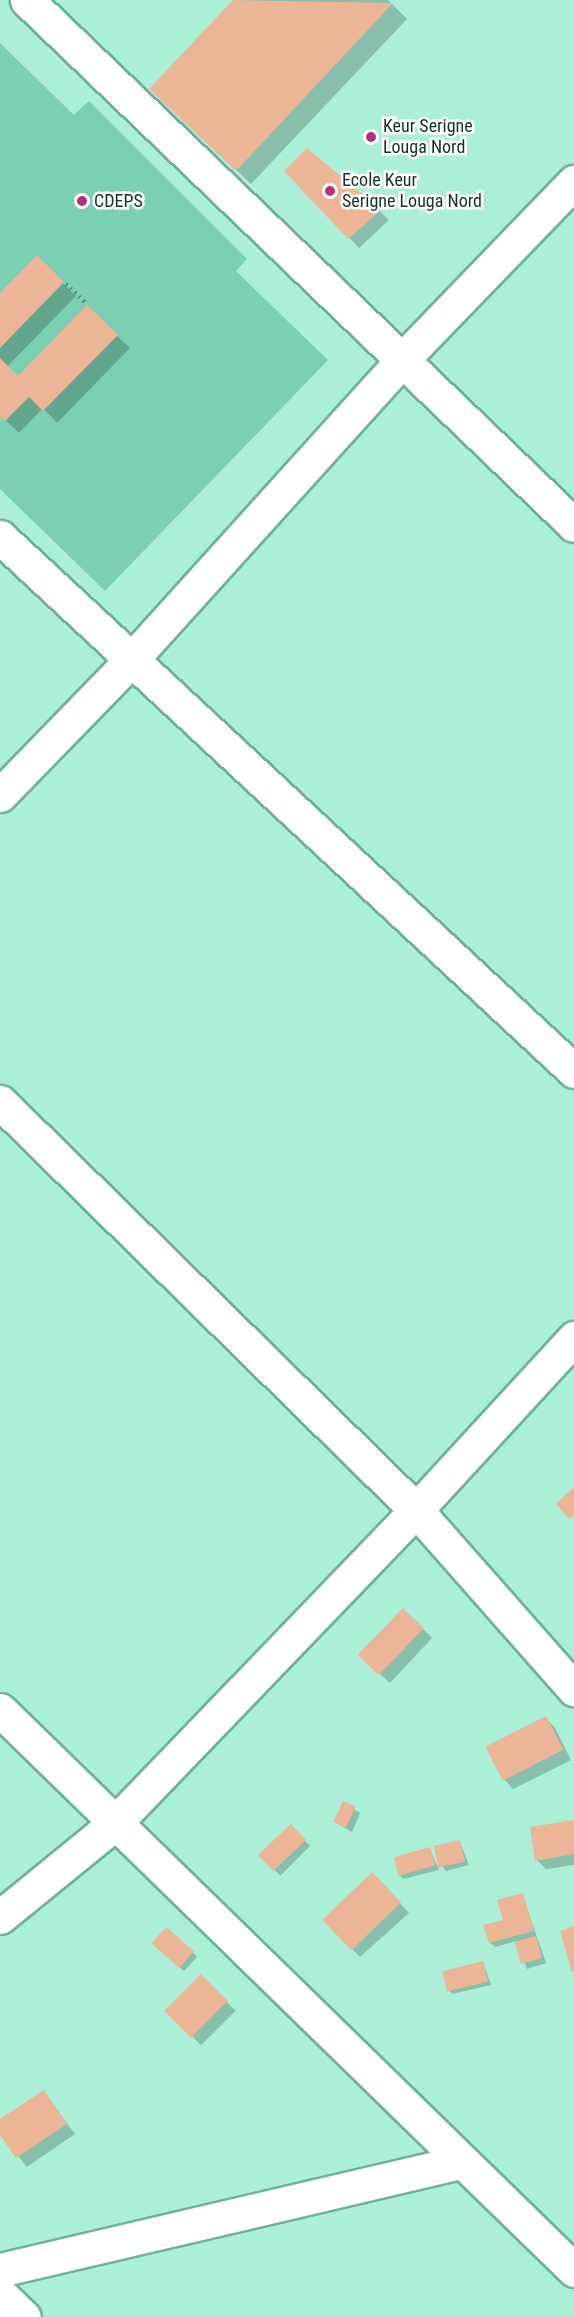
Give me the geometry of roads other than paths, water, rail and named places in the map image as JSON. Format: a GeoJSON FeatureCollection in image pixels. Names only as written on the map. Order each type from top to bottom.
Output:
{"type":"FeatureCollection","features":[{"type":"Feature","properties":{"kind":"street"},"geometry":{"type":"LineString","coordinates":[[27,0],[574,525]]}},
{"type":"Feature","properties":{"kind":"street"},"geometry":{"type":"LineString","coordinates":[[0,795],[133,658],[401,361],[574,182]]}},
{"type":"Feature","properties":{"kind":"street"},"geometry":{"type":"LineString","coordinates":[[0,537],[133,658],[574,1071]]}},
{"type":"Feature","properties":{"kind":"street"},"geometry":{"type":"LineString","coordinates":[[0,1102],[416,1510],[574,1689]]}},
{"type":"Feature","properties":{"kind":"street"},"geometry":{"type":"LineString","coordinates":[[0,1917],[114,1824],[416,1510],[574,1338]]}},
{"type":"Feature","properties":{"kind":"street"},"geometry":{"type":"LineString","coordinates":[[0,1710],[114,1824],[574,2270]]}},
{"type":"Feature","properties":{"kind":"street"},"geometry":{"type":"LineString","coordinates":[[0,2270],[462,2162]]}},
{"type":"Feature","properties":{"kind":"street"},"geometry":{"type":"LineString","coordinates":[[0,2294],[24,2317]]}},
{"type":"Feature","properties":{"kind":"place","name":"Keur Serigne Louga Nord"},"geometry":{"type":"Point","coordinates":[371,137]}},
{"type":"Feature","properties":{"kind":"place","name":"Ecole Keur Serigne Louga Nord"},"geometry":{"type":"Point","coordinates":[330,191]}},
{"type":"Feature","properties":{"kind":"place","name":"CDEPS"},"geometry":{"type":"Point","coordinates":[82,201]}}]}
